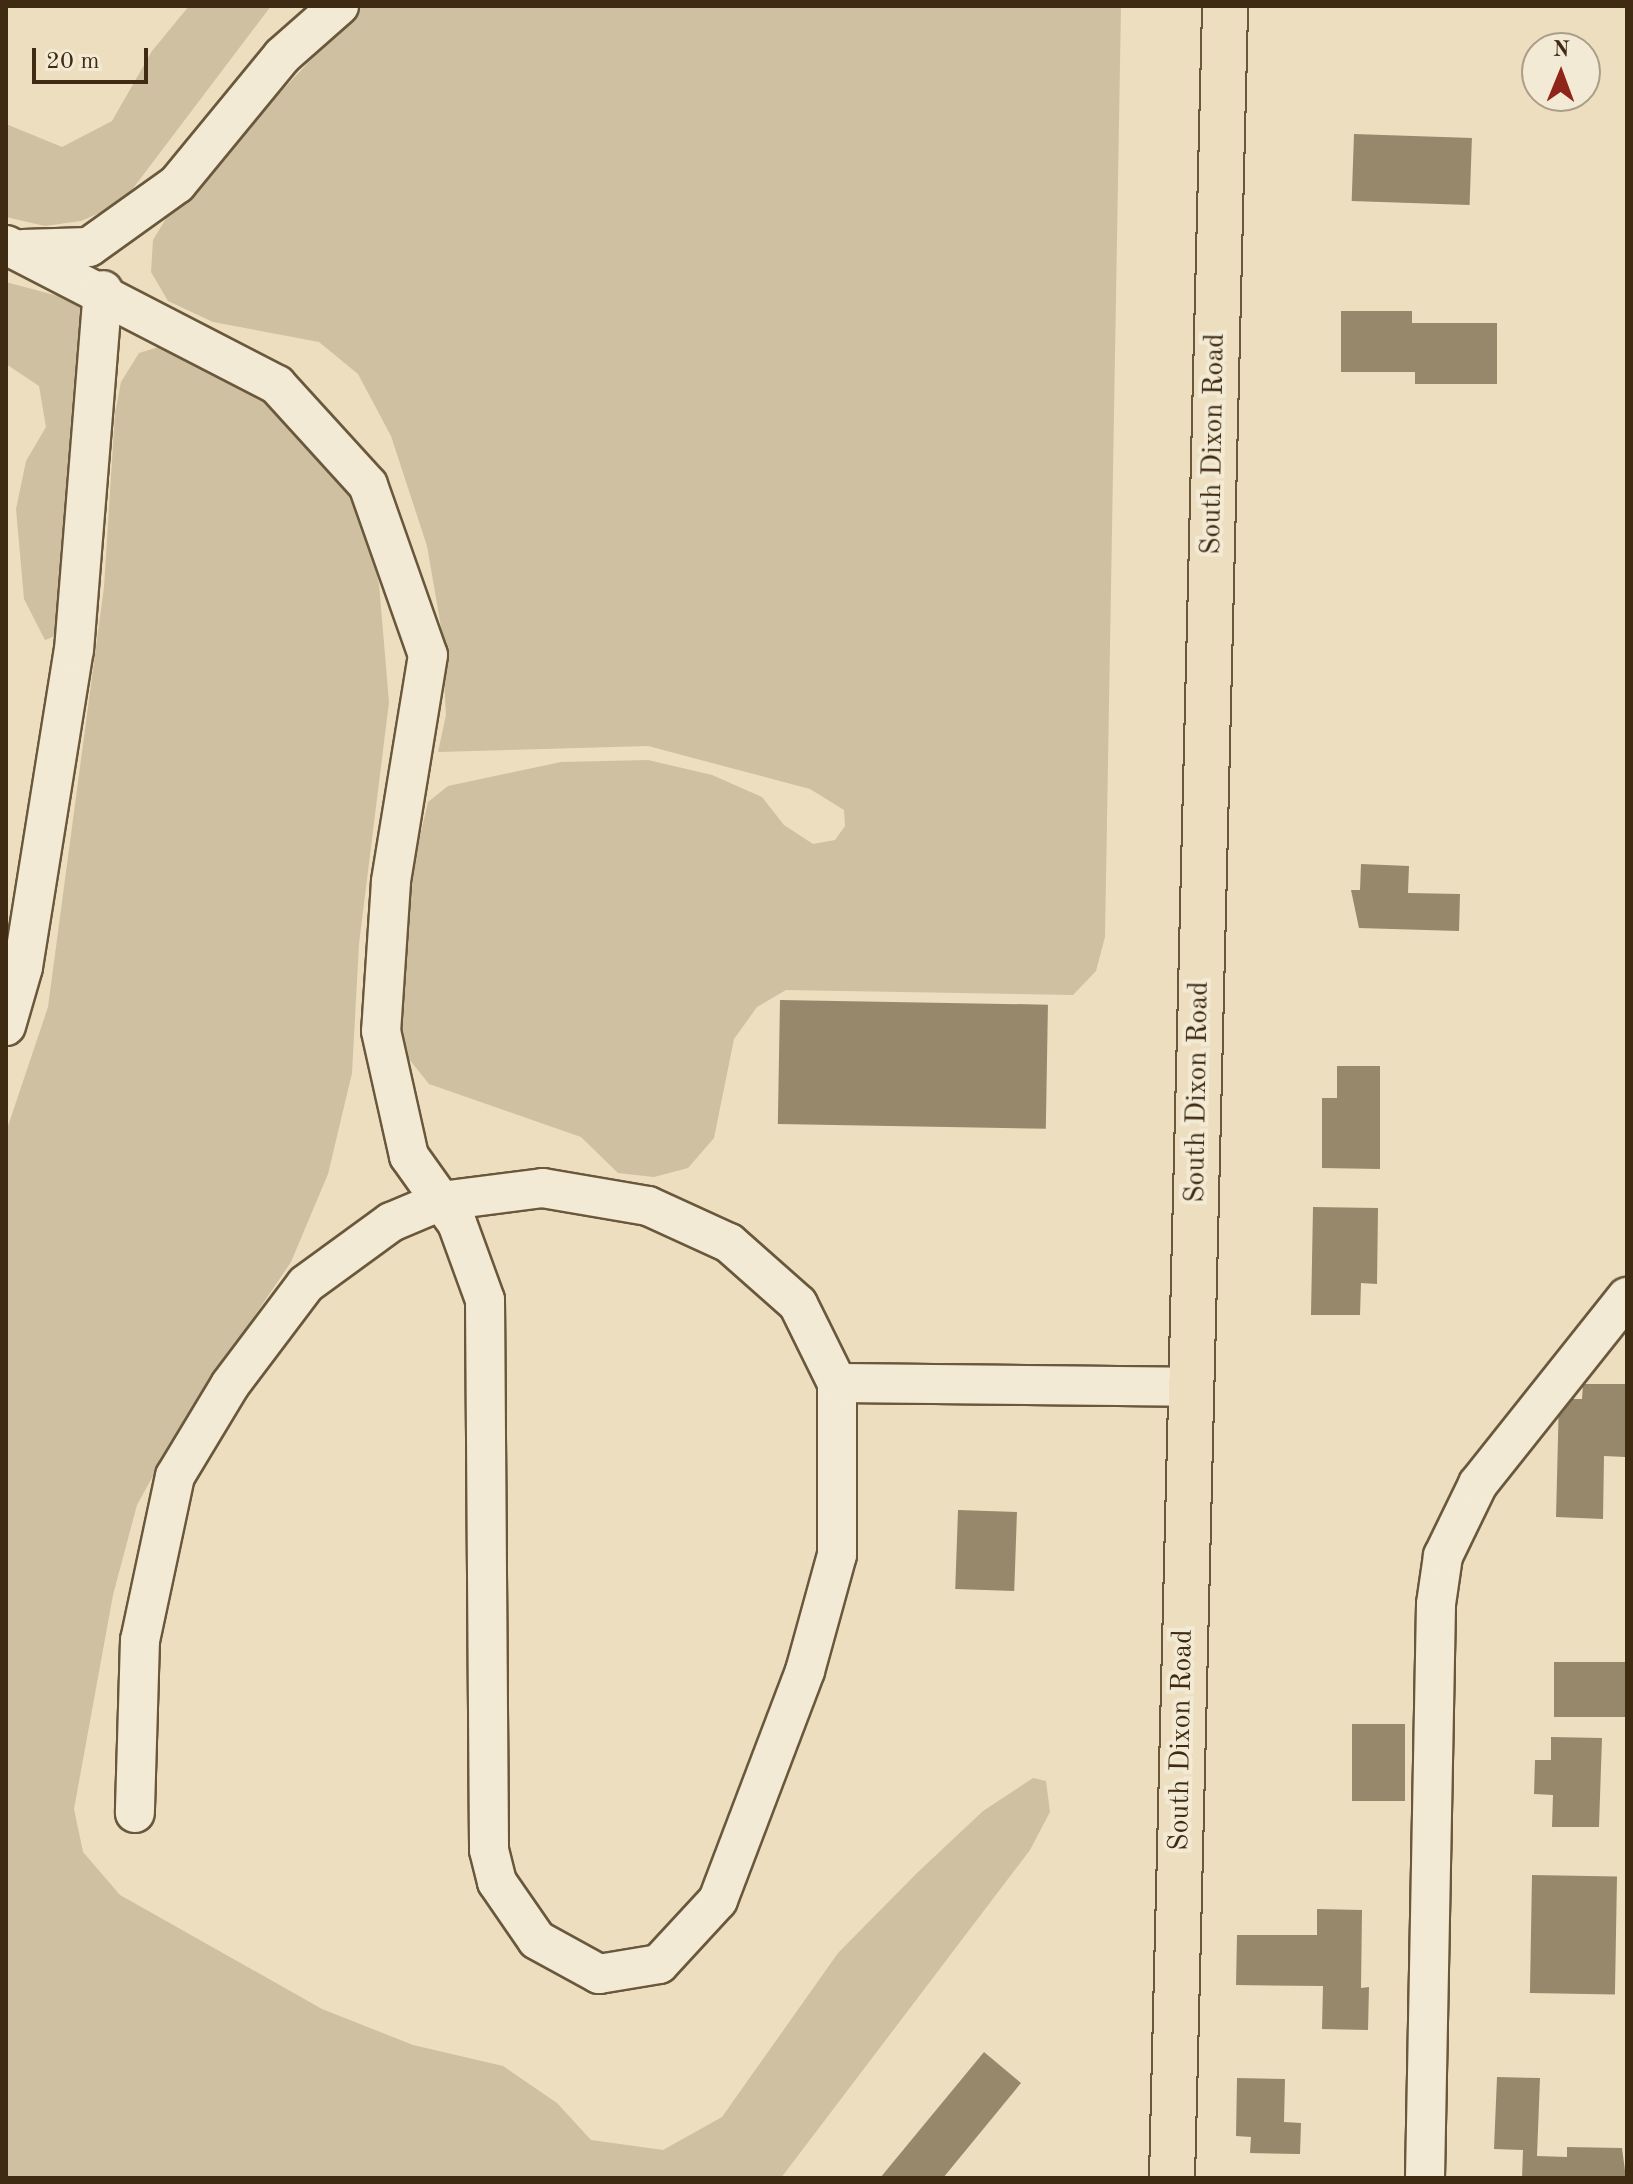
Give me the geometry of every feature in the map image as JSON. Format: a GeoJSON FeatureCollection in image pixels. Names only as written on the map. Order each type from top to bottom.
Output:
{"type":"FeatureCollection","features":[{"type":"Feature","properties":{"kind":"main road","name":"South Dixon Road"},"geometry":{"type":"LineString","coordinates":[[1172,2178],[1225,6]]}},
{"type":"Feature","properties":{"kind":"lane"},"geometry":{"type":"LineString","coordinates":[[11,247],[89,247],[177,184],[282,56],[339,6]]}},
{"type":"Feature","properties":{"kind":"lane"},"geometry":{"type":"LineString","coordinates":[[11,247],[103,290],[277,385],[368,485],[428,655],[391,882],[381,1031],[409,1156],[441,1201],[457,1223],[485,1300],[489,1850],[497,1882],[537,1940],[599,1974],[659,1964],[718,1900],[805,1671],[837,1555],[837,1383],[798,1304],[716,1237],[648,1206],[543,1188],[441,1201],[391,1222],[306,1284],[230,1385],[175,1476],[140,1640],[135,1813]]}},
{"type":"Feature","properties":{"kind":"lane"},"geometry":{"type":"LineString","coordinates":[[6,1026],[23,967],[74,650],[103,290]]}},
{"type":"Feature","properties":{"kind":"lane"},"geometry":{"type":"LineString","coordinates":[[1425,2178],[1436,1604],[1443,1556],[1478,1484],[1627,1297]]}},
{"type":"Feature","properties":{"kind":"lane"},"geometry":{"type":"LineString","coordinates":[[837,1383],[1191,1387]]}},
{"type":"Feature","properties":{"kind":"shaded area"},"geometry":{"type":"Polygon","coordinates":[[[189,6],[271,6],[122,203],[81,221],[45,226],[6,217],[6,124],[62,147],[112,121],[152,51],[189,6]]]}},
{"type":"Feature","properties":{"kind":"shaded area"},"geometry":{"type":"Polygon","coordinates":[[[361,6],[1121,6],[1105,937],[1096,971],[1073,995],[786,990],[757,1007],[734,1039],[714,1138],[688,1168],[654,1177],[618,1173],[581,1137],[429,1084],[405,1054],[399,978],[417,849],[428,802],[448,786],[561,762],[648,760],[712,775],[762,797],[784,825],[813,844],[835,840],[845,826],[844,810],[810,789],[648,746],[438,752],[446,715],[441,627],[427,546],[391,436],[358,374],[319,342],[213,322],[168,301],[151,272],[153,240],[173,207],[361,6]]]}},
{"type":"Feature","properties":{"kind":"shaded area"},"geometry":{"type":"Polygon","coordinates":[[[6,282],[80,302],[84,349],[63,591],[55,636],[45,640],[24,599],[16,509],[26,461],[46,427],[39,386],[6,364],[6,282]]]}},
{"type":"Feature","properties":{"kind":"shaded area"},"geometry":{"type":"Polygon","coordinates":[[[165,345],[266,389],[361,503],[379,584],[389,702],[359,944],[352,1073],[328,1174],[291,1262],[181,1425],[137,1505],[113,1595],[74,1809],[83,1852],[120,1895],[322,2009],[413,2045],[503,2066],[557,2103],[591,2140],[663,2150],[722,2117],[838,1953],[917,1873],[983,1811],[1033,1778],[1046,1781],[1050,1812],[1030,1850],[781,2178],[6,2178],[6,1132],[48,1007],[104,587],[115,413],[121,382],[139,353],[165,345]]]}},
{"type":"Feature","properties":{"kind":"building"},"geometry":{"type":"Polygon","coordinates":[[[1354,134],[1472,138],[1470,205],[1352,201],[1354,134]]]}},
{"type":"Feature","properties":{"kind":"building"},"geometry":{"type":"Polygon","coordinates":[[[1341,311],[1412,311],[1412,323],[1497,323],[1497,384],[1415,384],[1415,372],[1341,372],[1341,311]]]}},
{"type":"Feature","properties":{"kind":"building"},"geometry":{"type":"Polygon","coordinates":[[[1361,864],[1409,866],[1408,893],[1460,894],[1459,931],[1359,928],[1351,890],[1360,890],[1361,864]]]}},
{"type":"Feature","properties":{"kind":"building"},"geometry":{"type":"Polygon","coordinates":[[[780,1000],[1048,1005],[1046,1129],[778,1124],[780,1000]]]}},
{"type":"Feature","properties":{"kind":"building"},"geometry":{"type":"Polygon","coordinates":[[[1337,1066],[1380,1066],[1380,1169],[1322,1168],[1322,1098],[1337,1098],[1337,1066]]]}},
{"type":"Feature","properties":{"kind":"building"},"geometry":{"type":"Polygon","coordinates":[[[1313,1207],[1378,1208],[1377,1284],[1361,1283],[1360,1315],[1311,1315],[1313,1207]]]}},
{"type":"Feature","properties":{"kind":"building"},"geometry":{"type":"Polygon","coordinates":[[[1583,1384],[1627,1384],[1625,1457],[1604,1456],[1603,1519],[1556,1517],[1559,1399],[1582,1399],[1583,1384]]]}},
{"type":"Feature","properties":{"kind":"building"},"geometry":{"type":"Polygon","coordinates":[[[958,1510],[1017,1512],[1014,1591],[955,1589],[958,1510]]]}},
{"type":"Feature","properties":{"kind":"building"},"geometry":{"type":"Polygon","coordinates":[[[1554,1662],[1627,1662],[1627,1717],[1554,1717],[1554,1662]]]}},
{"type":"Feature","properties":{"kind":"building"},"geometry":{"type":"Polygon","coordinates":[[[1352,1724],[1405,1724],[1405,1801],[1352,1801],[1352,1724]]]}},
{"type":"Feature","properties":{"kind":"building"},"geometry":{"type":"Polygon","coordinates":[[[1551,1737],[1602,1738],[1599,1827],[1552,1827],[1553,1795],[1534,1794],[1535,1760],[1551,1760],[1551,1737]]]}},
{"type":"Feature","properties":{"kind":"building"},"geometry":{"type":"Polygon","coordinates":[[[1532,1875],[1617,1876],[1615,1994],[1530,1993],[1532,1875]]]}},
{"type":"Feature","properties":{"kind":"building"},"geometry":{"type":"Polygon","coordinates":[[[1317,1909],[1362,1910],[1361,1988],[1369,1987],[1368,2030],[1322,2029],[1323,1986],[1236,1985],[1237,1935],[1317,1935],[1317,1909]]]}},
{"type":"Feature","properties":{"kind":"building"},"geometry":{"type":"Polygon","coordinates":[[[984,2052],[1021,2083],[943,2178],[880,2178],[984,2052]]]}},
{"type":"Feature","properties":{"kind":"building"},"geometry":{"type":"Polygon","coordinates":[[[1497,2077],[1540,2078],[1537,2156],[1567,2157],[1567,2147],[1622,2148],[1626,2178],[1522,2178],[1523,2150],[1494,2149],[1497,2077]]]}},
{"type":"Feature","properties":{"kind":"building"},"geometry":{"type":"Polygon","coordinates":[[[1237,2078],[1285,2079],[1284,2122],[1301,2123],[1300,2154],[1250,2153],[1251,2137],[1236,2136],[1237,2078]]]}}]}
